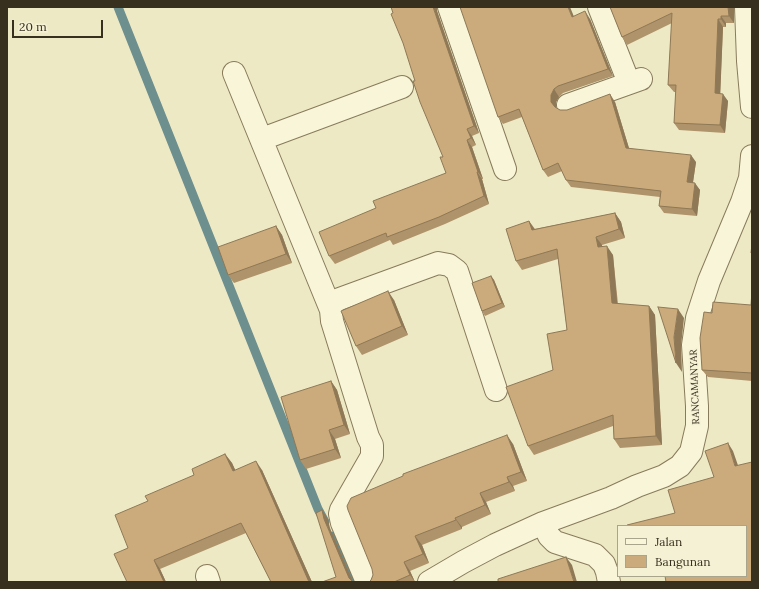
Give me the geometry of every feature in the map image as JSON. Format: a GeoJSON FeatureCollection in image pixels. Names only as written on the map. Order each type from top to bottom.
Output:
{"type":"FeatureCollection","features":[{"type":"Feature","properties":{"kind":"street"},"geometry":{"type":"LineString","coordinates":[[449,7],[505,169]]}},
{"type":"Feature","properties":{"kind":"street"},"geometry":{"type":"LineString","coordinates":[[568,105],[635,81],[599,7]]}},
{"type":"Feature","properties":{"kind":"street"},"geometry":{"type":"LineString","coordinates":[[746,7],[752,107]]}},
{"type":"Feature","properties":{"kind":"street"},"geometry":{"type":"LineString","coordinates":[[234,73],[331,310],[332,321],[368,437],[372,445],[372,456],[340,514],[342,523],[366,582]]}},
{"type":"Feature","properties":{"kind":"street"},"geometry":{"type":"LineString","coordinates":[[262,140],[402,87]]}},
{"type":"Feature","properties":{"kind":"street","name":"RANCAMANYAR"},"geometry":{"type":"LineString","coordinates":[[430,582],[495,545],[543,523],[612,498],[664,476],[680,466],[691,452],[697,426],[693,345],[697,318],[709,281],[742,202],[750,178],[752,156]]}},
{"type":"Feature","properties":{"kind":"street"},"geometry":{"type":"LineString","coordinates":[[331,310],[334,301],[438,263],[449,265],[457,271],[496,390]]}},
{"type":"Feature","properties":{"kind":"street"},"geometry":{"type":"LineString","coordinates":[[543,523],[549,536],[555,542],[595,555],[604,564],[609,582]]}},
{"type":"Feature","properties":{"kind":"building"},"geometry":{"type":"Polygon","coordinates":[[[391,7],[433,7],[474,126],[467,129],[471,138],[467,140],[478,172],[484,196],[439,217],[387,237],[386,233],[329,256],[319,232],[376,208],[373,201],[446,173],[440,157],[443,157],[413,81],[415,81],[403,43],[391,14],[393,13],[391,7]]]}},
{"type":"Feature","properties":{"kind":"building"},"geometry":{"type":"Polygon","coordinates":[[[460,7],[568,7],[572,17],[585,11],[608,69],[558,86],[554,89],[551,95],[551,102],[560,110],[567,110],[610,94],[626,148],[691,155],[687,182],[695,183],[692,209],[659,206],[661,191],[566,180],[558,163],[543,170],[519,109],[498,117],[460,7]]]}},
{"type":"Feature","properties":{"kind":"building"},"geometry":{"type":"Polygon","coordinates":[[[610,7],[728,7],[729,16],[721,16],[721,19],[718,19],[715,93],[723,94],[720,125],[674,123],[676,85],[668,85],[672,13],[622,37],[610,7]]]}},
{"type":"Feature","properties":{"kind":"building"},"geometry":{"type":"Polygon","coordinates":[[[615,213],[619,229],[596,237],[598,247],[607,246],[612,303],[649,306],[656,436],[614,439],[613,415],[528,446],[506,387],[553,370],[547,334],[567,330],[557,249],[516,261],[506,229],[529,221],[532,230],[615,213]]]}},
{"type":"Feature","properties":{"kind":"building"},"geometry":{"type":"Polygon","coordinates":[[[276,226],[286,254],[228,275],[218,247],[276,226]]]}},
{"type":"Feature","properties":{"kind":"building"},"geometry":{"type":"Polygon","coordinates":[[[491,276],[502,303],[482,311],[472,283],[491,276]]]}},
{"type":"Feature","properties":{"kind":"building"},"geometry":{"type":"Polygon","coordinates":[[[388,291],[402,326],[356,346],[341,311],[388,291]]]}},
{"type":"Feature","properties":{"kind":"building"},"geometry":{"type":"Polygon","coordinates":[[[752,291],[752,373],[702,370],[700,338],[704,312],[712,313],[713,302],[751,305],[752,291]]]}},
{"type":"Feature","properties":{"kind":"building"},"geometry":{"type":"Polygon","coordinates":[[[658,307],[678,309],[674,337],[676,363],[658,307]]]}},
{"type":"Feature","properties":{"kind":"building"},"geometry":{"type":"Polygon","coordinates":[[[331,381],[344,425],[329,430],[335,449],[300,460],[281,397],[331,381]]]}},
{"type":"Feature","properties":{"kind":"building"},"geometry":{"type":"Polygon","coordinates":[[[507,435],[521,472],[507,477],[509,482],[480,493],[485,505],[455,518],[456,520],[415,536],[423,554],[404,562],[410,575],[394,582],[369,582],[373,575],[372,569],[348,510],[347,506],[351,498],[403,476],[403,474],[507,435]]]}},
{"type":"Feature","properties":{"kind":"building"},"geometry":{"type":"Polygon","coordinates":[[[728,443],[735,466],[752,462],[752,582],[666,582],[665,577],[747,577],[747,525],[627,525],[675,513],[668,490],[714,477],[705,451],[728,443]]]}},
{"type":"Feature","properties":{"kind":"building"},"geometry":{"type":"Polygon","coordinates":[[[225,454],[233,471],[256,461],[309,582],[271,582],[241,523],[154,560],[164,582],[127,582],[114,554],[128,548],[115,515],[148,501],[145,496],[194,475],[192,469],[225,454]]]}},
{"type":"Feature","properties":{"kind":"building"},"geometry":{"type":"Polygon","coordinates":[[[322,510],[324,519],[349,578],[353,582],[322,582],[336,577],[316,513],[322,510]]]}},
{"type":"Feature","properties":{"kind":"building"},"geometry":{"type":"Polygon","coordinates":[[[566,557],[574,582],[498,582],[498,579],[566,557]]]}},
{"type":"Feature","properties":{"kind":"waterway"},"geometry":{"type":"LineString","coordinates":[[118,7],[318,509],[325,522]]}},
{"type":"Feature","properties":{"kind":"waterway"},"geometry":{"type":"LineString","coordinates":[[333,536],[355,582]]}}]}
